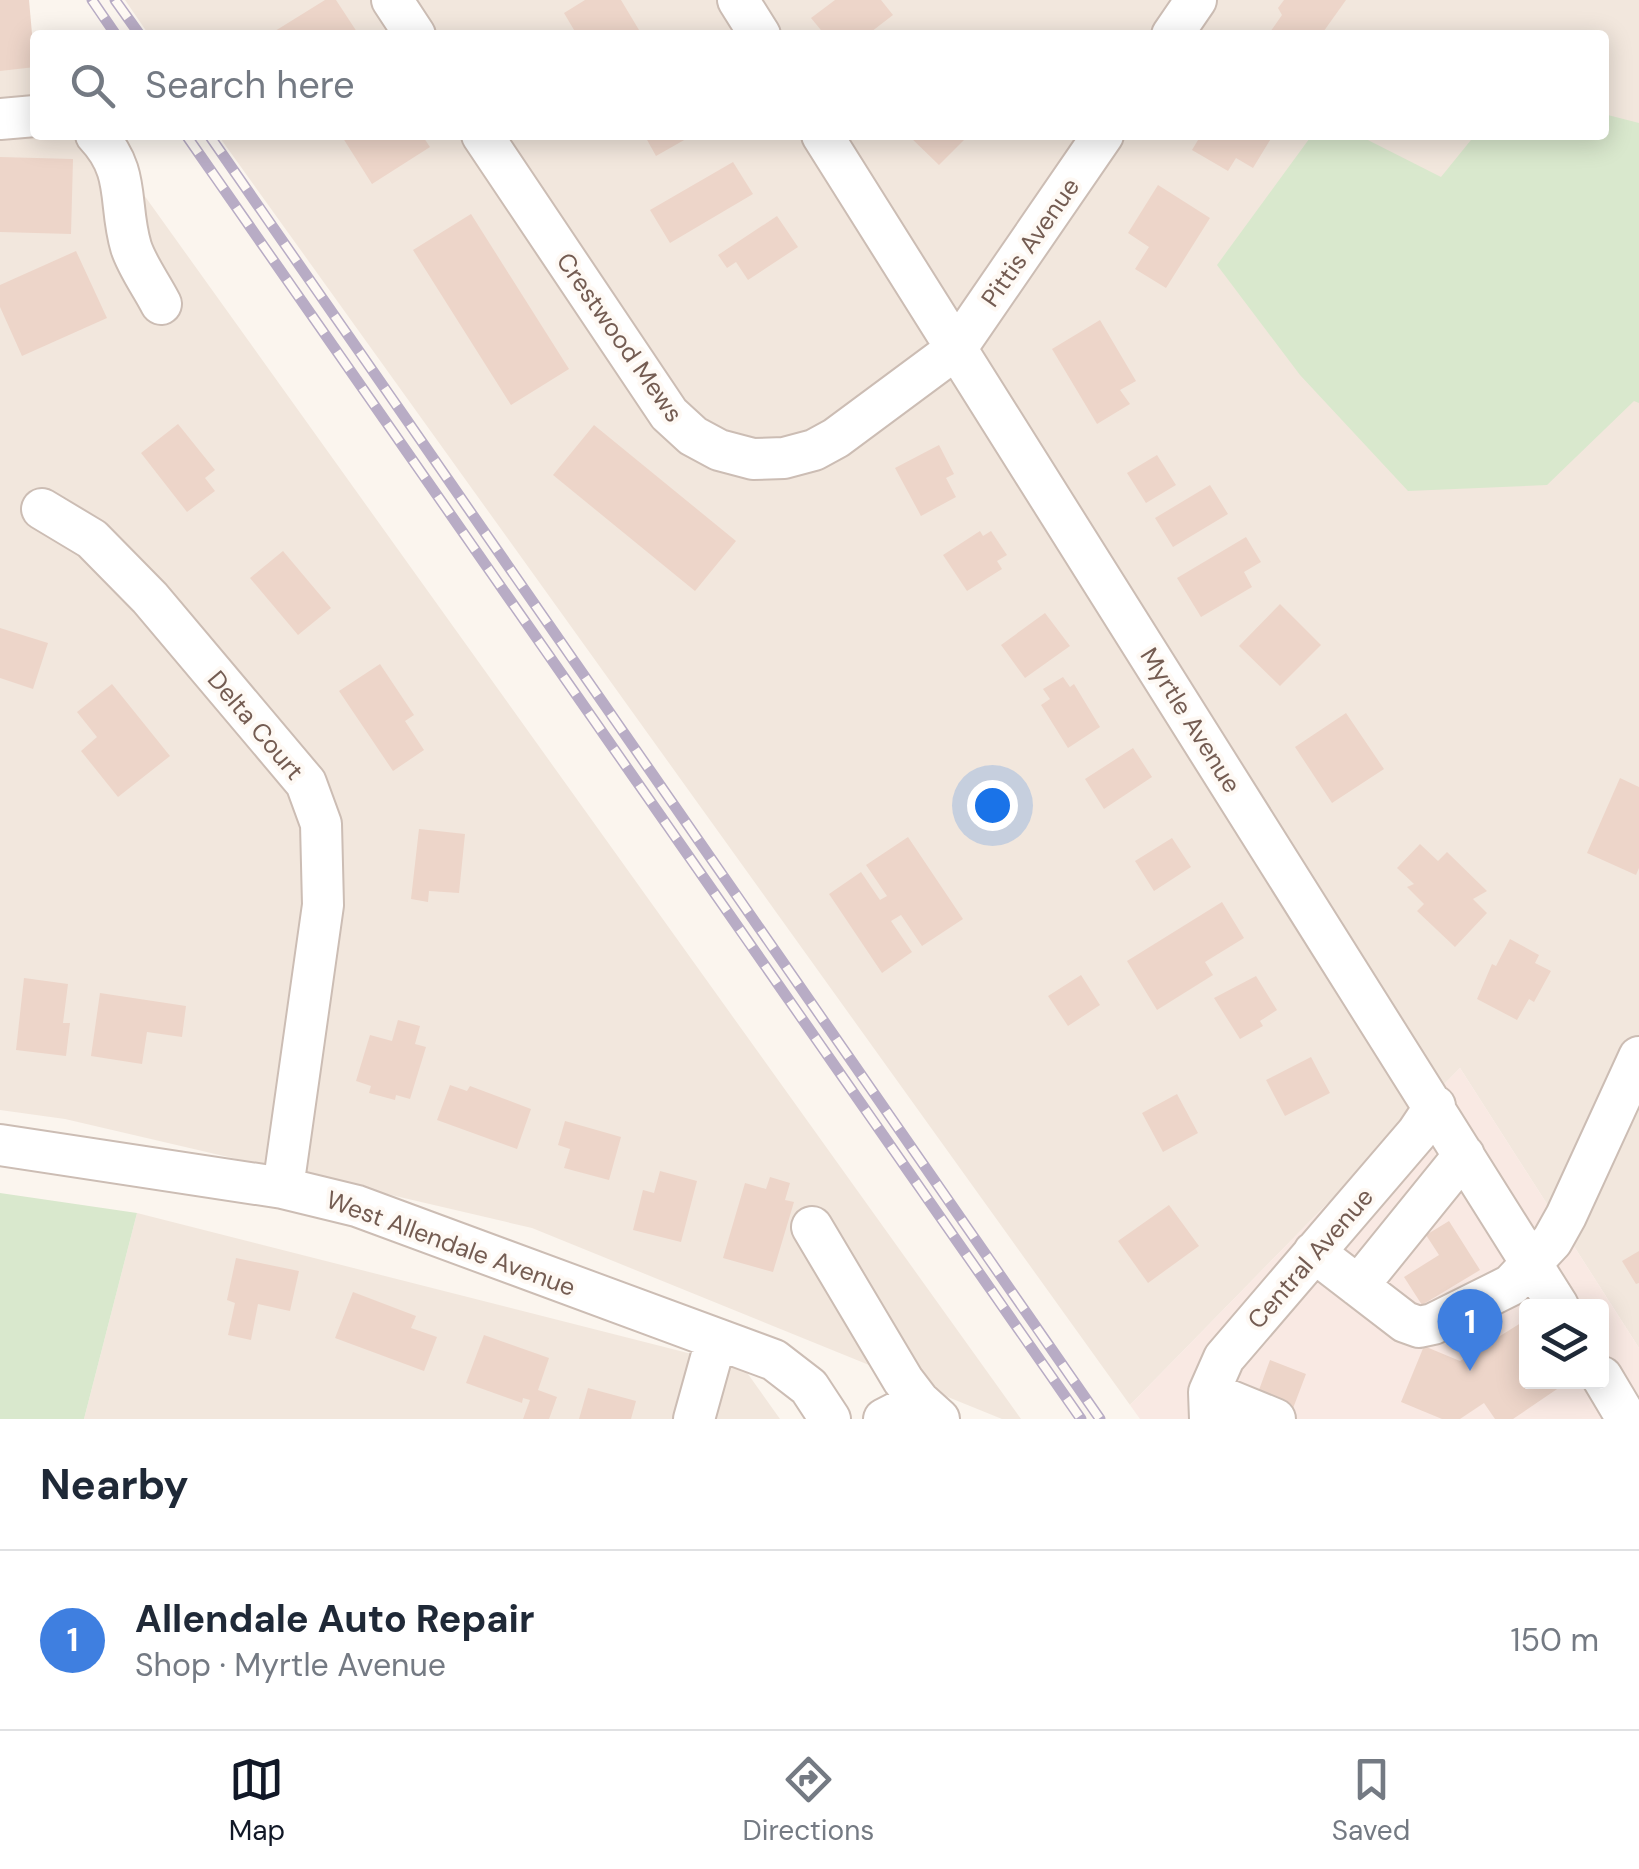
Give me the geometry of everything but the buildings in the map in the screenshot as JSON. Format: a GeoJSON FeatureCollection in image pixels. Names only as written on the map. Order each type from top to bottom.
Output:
{"type":"FeatureCollection","features":[{"type":"Feature","properties":{"kind":"street"},"geometry":{"type":"LineString","coordinates":[[392,0],[412,30]]}},
{"type":"Feature","properties":{"kind":"street"},"geometry":{"type":"LineString","coordinates":[[738,0],[757,30]]}},
{"type":"Feature","properties":{"kind":"street"},"geometry":{"type":"LineString","coordinates":[[1175,30],[1196,0]]}},
{"type":"Feature","properties":{"kind":"street"},"geometry":{"type":"LineString","coordinates":[[0,119],[30,116]]}},
{"type":"Feature","properties":{"kind":"street"},"geometry":{"type":"LineString","coordinates":[[101,140],[111,151],[120,174],[131,247],[161,304]]}},
{"type":"Feature","properties":{"kind":"street","name":"Crestwood Mews"},"geometry":{"type":"LineString","coordinates":[[485,140],[668,414],[693,436],[718,450],[753,458],[784,458],[814,450],[836,438],[956,348]]}},
{"type":"Feature","properties":{"kind":"street","name":"Myrtle Avenue"},"geometry":{"type":"LineString","coordinates":[[825,140],[1554,1299]]}},
{"type":"Feature","properties":{"kind":"street","name":"Pittis Avenue"},"geometry":{"type":"LineString","coordinates":[[956,348],[1101,140]]}},
{"type":"Feature","properties":{"kind":"street","name":"Delta Court"},"geometry":{"type":"LineString","coordinates":[[42,509],[92,540],[150,598],[306,783],[316,810],[323,854],[323,905],[283,1188]]}},
{"type":"Feature","properties":{"kind":"street"},"geometry":{"type":"LineString","coordinates":[[1314,1252],[1404,1322],[1419,1327],[1433,1324],[1511,1285],[1552,1241],[1566,1216],[1639,1056]]}},
{"type":"Feature","properties":{"kind":"street","name":"Central Avenue"},"geometry":{"type":"LineString","coordinates":[[1210,1406],[1224,1358],[1417,1133],[1435,1106]]}},
{"type":"Feature","properties":{"kind":"street","name":"West Allendale Avenue"},"geometry":{"type":"LineString","coordinates":[[0,1144],[283,1188],[356,1206],[774,1360],[808,1387],[830,1419]]}},
{"type":"Feature","properties":{"kind":"street"},"geometry":{"type":"LineString","coordinates":[[1358,1286],[1464,1155]]}},
{"type":"Feature","properties":{"kind":"street"},"geometry":{"type":"LineString","coordinates":[[812,1227],[902,1380],[914,1413]]}},
{"type":"Feature","properties":{"kind":"street"},"geometry":{"type":"LineString","coordinates":[[694,1419],[716,1340]]}},
{"type":"Feature","properties":{"kind":"street"},"geometry":{"type":"LineString","coordinates":[[1210,1406],[1275,1419]]}},
{"type":"Feature","properties":{"kind":"shaded area"},"geometry":{"type":"Polygon","coordinates":[[[0,0],[4,0],[30,36],[30,140],[105,140],[1021,1419],[1002,1419],[532,1228],[65,1119],[0,1110],[0,0]]]}},
{"type":"Feature","properties":{"kind":"shaded area"},"geometry":{"type":"Polygon","coordinates":[[[125,0],[1639,0],[1639,1348],[1460,1068],[1130,1405],[222,140],[1609,140],[1609,30],[146,30],[125,0]]]}},
{"type":"Feature","properties":{"kind":"shaded area"},"geometry":{"type":"Polygon","coordinates":[[[1460,1068],[1608,1299],[1519,1299],[1519,1389],[1609,1389],[1609,1301],[1639,1348],[1639,1419],[1140,1419],[1130,1405],[1460,1068]]]}},
{"type":"Feature","properties":{"kind":"shaded area"},"geometry":{"type":"Polygon","coordinates":[[[137,1213],[743,1367],[780,1419],[84,1419],[137,1213]]]}},
{"type":"Feature","properties":{"kind":"green space"},"geometry":{"type":"Polygon","coordinates":[[[1609,115],[1639,123],[1639,403],[1634,401],[1547,485],[1408,491],[1300,375],[1217,265],[1308,140],[1368,140],[1441,177],[1471,140],[1609,140],[1609,115]]]}},
{"type":"Feature","properties":{"kind":"green space"},"geometry":{"type":"Polygon","coordinates":[[[0,1193],[137,1213],[84,1419],[0,1419],[0,1193]]]}},
{"type":"Feature","properties":{"kind":"railway"},"geometry":{"type":"LineString","coordinates":[[92,0],[113,30]]}},
{"type":"Feature","properties":{"kind":"railway"},"geometry":{"type":"LineString","coordinates":[[115,0],[136,30]]}},
{"type":"Feature","properties":{"kind":"railway"},"geometry":{"type":"LineString","coordinates":[[189,140],[1081,1419]]}},
{"type":"Feature","properties":{"kind":"railway"},"geometry":{"type":"LineString","coordinates":[[212,140],[1100,1419]]}},
{"type":"Feature","properties":{"kind":"place","name":"Allendale Auto Repair"},"geometry":{"type":"Point","coordinates":[1470,1371]}}]}
